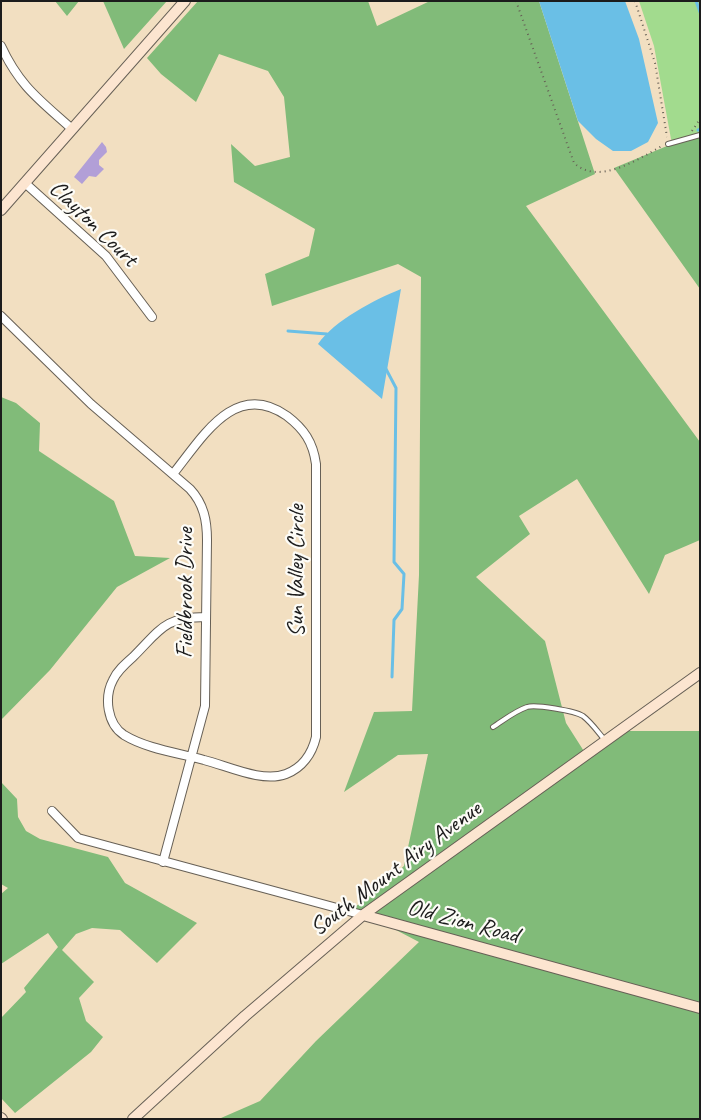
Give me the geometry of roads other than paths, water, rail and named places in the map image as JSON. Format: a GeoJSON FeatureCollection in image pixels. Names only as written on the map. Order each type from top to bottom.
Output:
{"type":"FeatureCollection","features":[{"type":"Feature","properties":{"kind":"street"},"geometry":{"type":"LineString","coordinates":[[1,210],[185,1]]}},
{"type":"Feature","properties":{"kind":"street"},"geometry":{"type":"LineString","coordinates":[[1,46],[14,73],[25,86],[72,129]]}},
{"type":"Feature","properties":{"kind":"street","name":"Clayton Court"},"geometry":{"type":"LineString","coordinates":[[25,183],[106,256],[152,316]]}},
{"type":"Feature","properties":{"kind":"street","name":"Fieldbrook Drive"},"geometry":{"type":"LineString","coordinates":[[1,316],[92,404],[194,493],[206,519],[205,706],[164,862]]}},
{"type":"Feature","properties":{"kind":"street","name":"Sun Valley Circle"},"geometry":{"type":"LineString","coordinates":[[173,474],[220,418],[231,409],[246,404],[269,406],[297,424],[310,442],[316,464],[316,724],[313,749],[307,758],[293,770],[275,776],[254,774],[144,743],[123,734],[115,726],[108,698],[109,689],[118,672],[163,627],[174,619],[206,617]]}},
{"type":"Feature","properties":{"kind":"street","name":"South Mount Airy Avenue"},"geometry":{"type":"LineString","coordinates":[[133,1119],[245,1016],[363,915],[700,673]]}},
{"type":"Feature","properties":{"kind":"street","name":"Old Zion Road"},"geometry":{"type":"LineString","coordinates":[[52,811],[78,838],[700,1008]]}},
{"type":"Feature","properties":{"kind":"lane"},"geometry":{"type":"LineString","coordinates":[[668,144],[700,135]]}},
{"type":"Feature","properties":{"kind":"lane"},"geometry":{"type":"LineString","coordinates":[[493,727],[519,710],[528,706],[539,705],[578,713],[586,718],[605,741]]}},
{"type":"Feature","properties":{"kind":"water"},"geometry":{"type":"Polygon","coordinates":[[[539,1],[625,1],[639,39],[658,123],[648,142],[631,151],[613,151],[596,139],[578,121],[539,1]]]}},
{"type":"Feature","properties":{"kind":"water"},"geometry":{"type":"Polygon","coordinates":[[[401,289],[382,399],[318,344],[325,335],[345,319],[367,305],[401,289]]]}},
{"type":"Feature","properties":{"kind":"waterway"},"geometry":{"type":"LineString","coordinates":[[696,1],[700,12]]}},
{"type":"Feature","properties":{"kind":"waterway"},"geometry":{"type":"LineString","coordinates":[[288,331],[327,334]]}},
{"type":"Feature","properties":{"kind":"waterway"},"geometry":{"type":"LineString","coordinates":[[386,369],[396,388],[394,562],[404,574],[402,609],[394,620],[392,677]]}}]}
